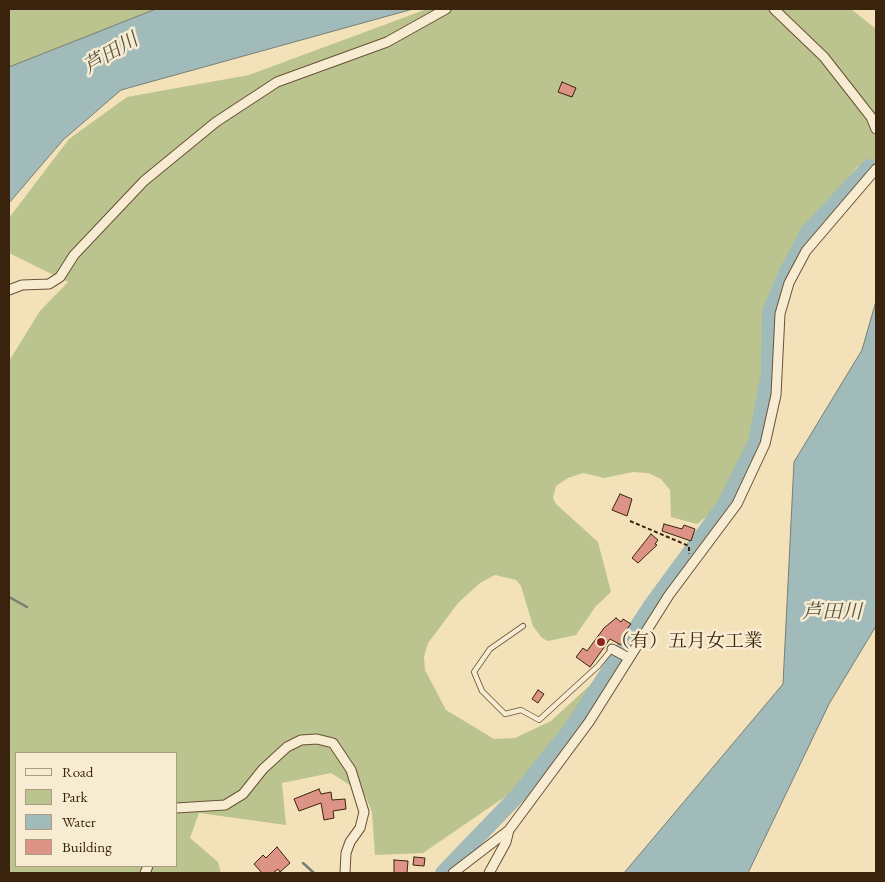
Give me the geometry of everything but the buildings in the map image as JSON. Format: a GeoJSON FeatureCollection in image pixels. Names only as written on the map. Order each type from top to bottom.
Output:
{"type":"FeatureCollection","features":[{"type":"Feature","properties":{"kind":"street"},"geometry":{"type":"LineString","coordinates":[[9,290],[22,285],[49,284],[60,277],[74,255],[144,182],[216,122],[277,82],[387,42],[446,9]]}},
{"type":"Feature","properties":{"kind":"street"},"geometry":{"type":"LineString","coordinates":[[774,9],[824,57],[871,117],[876,128]]}},
{"type":"Feature","properties":{"kind":"street"},"geometry":{"type":"LineString","coordinates":[[453,873],[509,830],[589,722],[689,567],[737,504],[765,444],[776,395],[780,314],[788,283],[806,251],[876,168]]}},
{"type":"Feature","properties":{"kind":"street"},"geometry":{"type":"LineString","coordinates":[[612,649],[629,658]]}},
{"type":"Feature","properties":{"kind":"street"},"geometry":{"type":"LineString","coordinates":[[178,808],[225,805],[243,794],[263,770],[287,747],[302,740],[317,739],[333,743],[351,770],[364,812],[360,828],[350,842],[346,853],[345,873]]}},
{"type":"Feature","properties":{"kind":"street"},"geometry":{"type":"LineString","coordinates":[[489,873],[506,842],[509,830]]}},
{"type":"Feature","properties":{"kind":"lane"},"geometry":{"type":"LineString","coordinates":[[523,626],[490,649],[474,672],[482,691],[506,714],[522,710],[539,720],[598,666],[612,649]]}},
{"type":"Feature","properties":{"kind":"path"},"geometry":{"type":"LineString","coordinates":[[630,521],[689,546],[689,567]]}},
{"type":"Feature","properties":{"kind":"green space"},"geometry":{"type":"Polygon","coordinates":[[[9,9],[156,9],[9,67],[9,9]]]}},
{"type":"Feature","properties":{"kind":"green space"},"geometry":{"type":"Polygon","coordinates":[[[427,9],[851,9],[876,29],[876,164],[858,166],[806,229],[769,306],[763,395],[756,432],[712,512],[697,524],[671,517],[670,490],[661,479],[648,473],[633,472],[604,478],[583,473],[568,478],[556,486],[553,498],[556,504],[598,542],[611,592],[596,606],[576,635],[548,641],[542,638],[533,626],[521,586],[516,580],[495,575],[480,583],[458,603],[428,643],[424,657],[425,670],[446,710],[494,739],[515,738],[551,721],[601,675],[611,683],[515,790],[423,853],[375,855],[372,812],[364,794],[331,773],[282,783],[286,825],[199,813],[190,838],[218,862],[221,873],[9,873],[9,361],[40,311],[68,282],[9,253],[9,218],[69,139],[127,97],[249,75],[427,9]]]}},
{"type":"Feature","properties":{"kind":"water","name":"芦田川"},"geometry":{"type":"Polygon","coordinates":[[[156,9],[413,9],[121,90],[63,140],[9,203],[9,67],[156,9]]]}},
{"type":"Feature","properties":{"kind":"water","name":"芦田川"},"geometry":{"type":"Polygon","coordinates":[[[876,301],[876,626],[829,704],[748,873],[624,873],[783,684],[794,462],[862,350],[876,301]]]}},
{"type":"Feature","properties":{"kind":"waterway"},"geometry":{"type":"LineString","coordinates":[[443,873],[519,794],[572,728],[650,607],[724,506],[756,442],[769,373],[770,312],[787,272],[808,232],[869,167]]}},
{"type":"Feature","properties":{"kind":"waterway"},"geometry":{"type":"LineString","coordinates":[[9,597],[27,607]]}},
{"type":"Feature","properties":{"kind":"waterway"},"geometry":{"type":"LineString","coordinates":[[303,863],[314,873]]}},
{"type":"Feature","properties":{"kind":"place","name":"（有）五月女工業"},"geometry":{"type":"Point","coordinates":[601,642]}}]}
